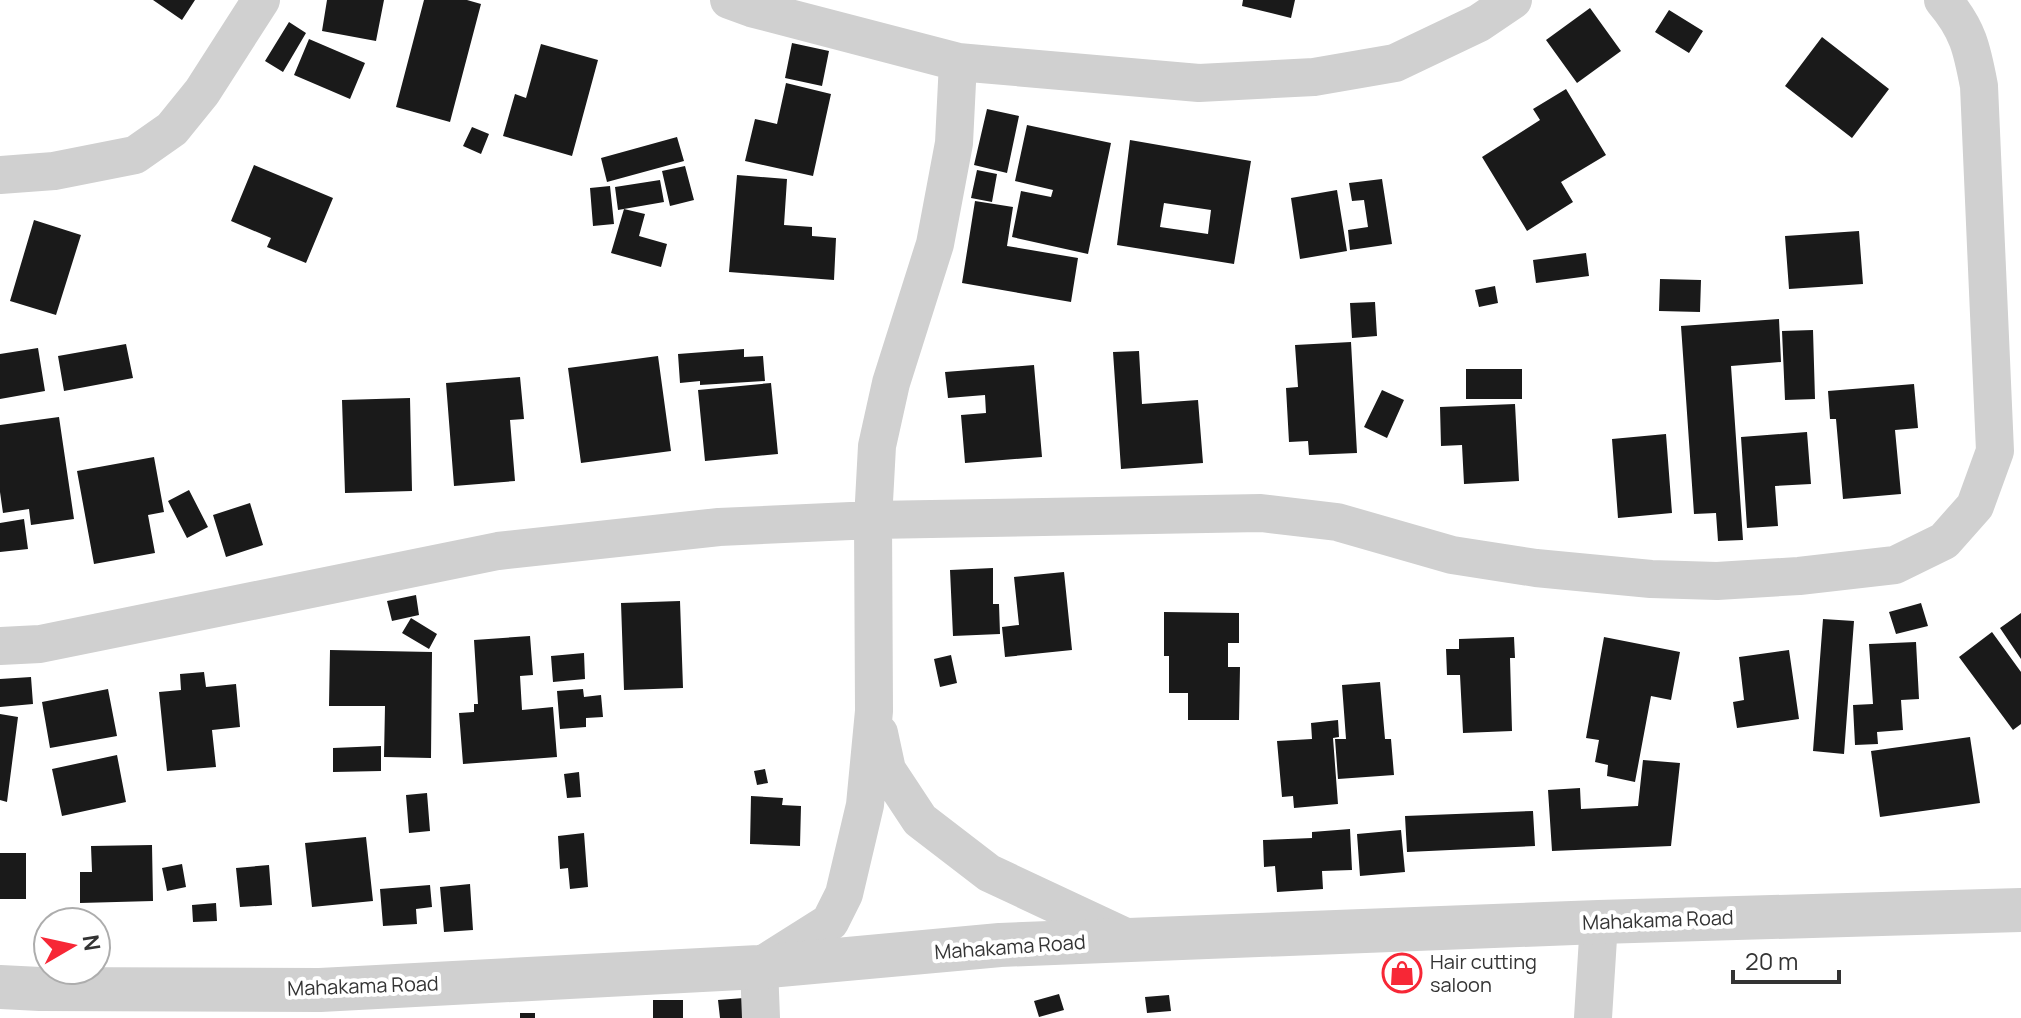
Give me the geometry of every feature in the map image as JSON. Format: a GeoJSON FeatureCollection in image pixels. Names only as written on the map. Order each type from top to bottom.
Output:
{"type":"FeatureCollection","features":[{"type":"Feature","properties":{"kind":"street"},"geometry":{"type":"LineString","coordinates":[[0,175],[54,171],[135,155],[172,129],[202,92],[261,0]]}},
{"type":"Feature","properties":{"kind":"street"},"geometry":{"type":"LineString","coordinates":[[729,0],[958,62],[1199,83],[1314,77],[1395,63],[1479,23],[1513,0]]}},
{"type":"Feature","properties":{"kind":"street"},"geometry":{"type":"LineString","coordinates":[[0,646],[40,644],[498,551],[719,527],[873,520],[1261,513],[1337,522],[1452,555],[1522,566],[1651,579],[1717,581],[1895,565],[1944,541],[1975,506],[1995,451],[1979,86],[1972,48],[1959,18],[1943,0]]}},
{"type":"Feature","properties":{"kind":"street"},"geometry":{"type":"LineString","coordinates":[[761,1018],[759,967],[830,922],[844,894],[865,805],[874,711],[874,473],[891,383],[935,244],[941,215],[954,143],[958,62]]}},
{"type":"Feature","properties":{"kind":"street"},"geometry":{"type":"LineString","coordinates":[[874,711],[887,770],[920,820],[989,873],[1132,940]]}},
{"type":"Feature","properties":{"kind":"street","name":"Mahakama Road"},"geometry":{"type":"LineString","coordinates":[[0,987],[321,1004],[1000,945],[1599,922],[2021,910]]}},
{"type":"Feature","properties":{"kind":"street"},"geometry":{"type":"LineString","coordinates":[[1593,1018],[1599,922]]}},
{"type":"Feature","properties":{"kind":"building"},"geometry":{"type":"Polygon","coordinates":[[[153,0],[195,0],[182,20],[153,0]]]}},
{"type":"Feature","properties":{"kind":"building"},"geometry":{"type":"Polygon","coordinates":[[[327,0],[384,0],[376,41],[322,31],[327,0]]]}},
{"type":"Feature","properties":{"kind":"building"},"geometry":{"type":"Polygon","coordinates":[[[424,0],[467,0],[481,4],[450,122],[396,107],[424,0]]]}},
{"type":"Feature","properties":{"kind":"building"},"geometry":{"type":"Polygon","coordinates":[[[1243,0],[1295,0],[1291,18],[1242,6],[1243,0]]]}},
{"type":"Feature","properties":{"kind":"building"},"geometry":{"type":"Polygon","coordinates":[[[1590,8],[1621,51],[1577,83],[1546,40],[1590,8]]]}},
{"type":"Feature","properties":{"kind":"building"},"geometry":{"type":"Polygon","coordinates":[[[1669,10],[1703,31],[1689,53],[1655,32],[1669,10]]]}},
{"type":"Feature","properties":{"kind":"building"},"geometry":{"type":"Polygon","coordinates":[[[289,22],[306,33],[283,72],[265,61],[289,22]]]}},
{"type":"Feature","properties":{"kind":"building"},"geometry":{"type":"Polygon","coordinates":[[[1822,37],[1889,89],[1852,138],[1785,86],[1822,37]]]}},
{"type":"Feature","properties":{"kind":"building"},"geometry":{"type":"Polygon","coordinates":[[[309,39],[365,63],[350,99],[294,75],[309,39]]]}},
{"type":"Feature","properties":{"kind":"building"},"geometry":{"type":"Polygon","coordinates":[[[792,43],[829,51],[822,86],[785,78],[792,43]]]}},
{"type":"Feature","properties":{"kind":"building"},"geometry":{"type":"Polygon","coordinates":[[[541,44],[598,60],[572,156],[503,136],[515,94],[526,98],[541,44]]]}},
{"type":"Feature","properties":{"kind":"building"},"geometry":{"type":"Polygon","coordinates":[[[786,83],[831,94],[813,176],[745,161],[755,119],[777,124],[786,83]]]}},
{"type":"Feature","properties":{"kind":"building"},"geometry":{"type":"Polygon","coordinates":[[[1566,89],[1606,155],[1561,182],[1573,202],[1527,231],[1482,157],[1540,120],[1533,109],[1566,89]]]}},
{"type":"Feature","properties":{"kind":"building"},"geometry":{"type":"Polygon","coordinates":[[[987,109],[1019,116],[1007,173],[974,165],[987,109]]]}},
{"type":"Feature","properties":{"kind":"building"},"geometry":{"type":"Polygon","coordinates":[[[1027,125],[1111,143],[1088,254],[1012,237],[1021,191],[1051,197],[1053,190],[1015,181],[1027,125]]]}},
{"type":"Feature","properties":{"kind":"building"},"geometry":{"type":"Polygon","coordinates":[[[472,127],[489,134],[481,154],[463,146],[472,127]]]}},
{"type":"Feature","properties":{"kind":"building"},"geometry":{"type":"Polygon","coordinates":[[[677,137],[684,161],[607,182],[601,158],[677,137]]]}},
{"type":"Feature","properties":{"kind":"building"},"geometry":{"type":"Polygon","coordinates":[[[1130,140],[1251,161],[1234,264],[1117,245],[1130,140]],[[1164,203],[1160,227],[1208,234],[1211,210],[1164,203]]]}},
{"type":"Feature","properties":{"kind":"building"},"geometry":{"type":"Polygon","coordinates":[[[254,165],[333,198],[306,263],[267,247],[271,238],[231,221],[254,165]]]}},
{"type":"Feature","properties":{"kind":"building"},"geometry":{"type":"Polygon","coordinates":[[[685,166],[694,200],[670,206],[662,171],[685,166]]]}},
{"type":"Feature","properties":{"kind":"building"},"geometry":{"type":"Polygon","coordinates":[[[977,170],[997,174],[992,202],[971,198],[977,170]]]}},
{"type":"Feature","properties":{"kind":"building"},"geometry":{"type":"Polygon","coordinates":[[[737,175],[787,179],[784,225],[812,227],[812,236],[836,238],[834,280],[729,272],[737,175]]]}},
{"type":"Feature","properties":{"kind":"building"},"geometry":{"type":"Polygon","coordinates":[[[1382,179],[1392,244],[1350,250],[1348,230],[1368,227],[1364,200],[1352,201],[1349,183],[1382,179]]]}},
{"type":"Feature","properties":{"kind":"building"},"geometry":{"type":"Polygon","coordinates":[[[660,180],[664,202],[618,210],[615,187],[660,180]]]}},
{"type":"Feature","properties":{"kind":"building"},"geometry":{"type":"Polygon","coordinates":[[[610,186],[614,224],[593,226],[590,188],[610,186]]]}},
{"type":"Feature","properties":{"kind":"building"},"geometry":{"type":"Polygon","coordinates":[[[1337,190],[1347,251],[1300,259],[1291,198],[1337,190]]]}},
{"type":"Feature","properties":{"kind":"building"},"geometry":{"type":"Polygon","coordinates":[[[975,201],[1013,207],[1007,246],[1078,258],[1071,302],[962,283],[975,201]]]}},
{"type":"Feature","properties":{"kind":"building"},"geometry":{"type":"Polygon","coordinates":[[[624,209],[645,214],[639,236],[667,244],[661,267],[611,253],[624,209]]]}},
{"type":"Feature","properties":{"kind":"building"},"geometry":{"type":"Polygon","coordinates":[[[34,220],[81,235],[56,315],[10,301],[34,220]]]}},
{"type":"Feature","properties":{"kind":"building"},"geometry":{"type":"Polygon","coordinates":[[[1859,231],[1863,284],[1789,289],[1785,236],[1859,231]]]}},
{"type":"Feature","properties":{"kind":"building"},"geometry":{"type":"Polygon","coordinates":[[[1586,253],[1589,276],[1536,283],[1533,260],[1586,253]]]}},
{"type":"Feature","properties":{"kind":"building"},"geometry":{"type":"Polygon","coordinates":[[[1660,279],[1701,280],[1700,312],[1659,311],[1660,279]]]}},
{"type":"Feature","properties":{"kind":"building"},"geometry":{"type":"Polygon","coordinates":[[[1495,286],[1498,303],[1479,307],[1475,290],[1495,286]]]}},
{"type":"Feature","properties":{"kind":"building"},"geometry":{"type":"Polygon","coordinates":[[[1375,302],[1377,336],[1352,338],[1350,303],[1375,302]]]}},
{"type":"Feature","properties":{"kind":"building"},"geometry":{"type":"Polygon","coordinates":[[[1779,319],[1781,362],[1731,366],[1743,540],[1718,541],[1716,513],[1694,514],[1681,326],[1779,319]]]}},
{"type":"Feature","properties":{"kind":"building"},"geometry":{"type":"Polygon","coordinates":[[[1813,330],[1815,399],[1785,400],[1782,331],[1813,330]]]}},
{"type":"Feature","properties":{"kind":"building"},"geometry":{"type":"Polygon","coordinates":[[[1351,342],[1357,453],[1309,455],[1308,441],[1289,442],[1286,388],[1298,387],[1295,345],[1351,342]]]}},
{"type":"Feature","properties":{"kind":"building"},"geometry":{"type":"Polygon","coordinates":[[[126,344],[133,378],[64,391],[58,356],[126,344]]]}},
{"type":"Feature","properties":{"kind":"building"},"geometry":{"type":"Polygon","coordinates":[[[38,348],[45,391],[0,399],[0,354],[38,348]]]}},
{"type":"Feature","properties":{"kind":"building"},"geometry":{"type":"Polygon","coordinates":[[[744,349],[744,357],[763,356],[765,381],[700,385],[700,381],[680,383],[678,354],[744,349]]]}},
{"type":"Feature","properties":{"kind":"building"},"geometry":{"type":"Polygon","coordinates":[[[1139,351],[1142,404],[1198,400],[1203,463],[1121,469],[1113,352],[1139,351]]]}},
{"type":"Feature","properties":{"kind":"building"},"geometry":{"type":"Polygon","coordinates":[[[658,356],[671,451],[581,463],[568,368],[658,356]]]}},
{"type":"Feature","properties":{"kind":"building"},"geometry":{"type":"Polygon","coordinates":[[[1034,365],[1042,457],[965,463],[961,415],[986,413],[985,395],[948,398],[945,372],[1034,365]]]}},
{"type":"Feature","properties":{"kind":"building"},"geometry":{"type":"Polygon","coordinates":[[[1466,369],[1522,369],[1522,399],[1466,399],[1466,369]]]}},
{"type":"Feature","properties":{"kind":"building"},"geometry":{"type":"Polygon","coordinates":[[[520,377],[524,419],[510,420],[515,481],[454,486],[446,383],[520,377]]]}},
{"type":"Feature","properties":{"kind":"building"},"geometry":{"type":"Polygon","coordinates":[[[771,383],[778,454],[705,461],[698,390],[771,383]]]}},
{"type":"Feature","properties":{"kind":"building"},"geometry":{"type":"Polygon","coordinates":[[[1914,384],[1918,428],[1895,430],[1901,494],[1843,499],[1836,419],[1830,419],[1828,391],[1914,384]]]}},
{"type":"Feature","properties":{"kind":"building"},"geometry":{"type":"Polygon","coordinates":[[[1382,390],[1404,400],[1387,438],[1364,427],[1382,390]]]}},
{"type":"Feature","properties":{"kind":"building"},"geometry":{"type":"Polygon","coordinates":[[[410,398],[412,491],[345,493],[342,400],[410,398]]]}},
{"type":"Feature","properties":{"kind":"building"},"geometry":{"type":"Polygon","coordinates":[[[1515,404],[1519,481],[1464,484],[1462,445],[1441,446],[1440,407],[1515,404]]]}},
{"type":"Feature","properties":{"kind":"building"},"geometry":{"type":"Polygon","coordinates":[[[59,417],[74,519],[31,525],[29,509],[3,513],[0,425],[59,417]]]}},
{"type":"Feature","properties":{"kind":"building"},"geometry":{"type":"Polygon","coordinates":[[[1807,432],[1811,484],[1775,486],[1778,526],[1747,528],[1741,437],[1807,432]]]}},
{"type":"Feature","properties":{"kind":"building"},"geometry":{"type":"Polygon","coordinates":[[[1666,434],[1672,513],[1618,518],[1612,439],[1666,434]]]}},
{"type":"Feature","properties":{"kind":"building"},"geometry":{"type":"Polygon","coordinates":[[[154,457],[164,512],[148,515],[155,553],[94,564],[77,471],[154,457]]]}},
{"type":"Feature","properties":{"kind":"building"},"geometry":{"type":"Polygon","coordinates":[[[189,490],[208,527],[187,538],[168,501],[189,490]]]}},
{"type":"Feature","properties":{"kind":"building"},"geometry":{"type":"Polygon","coordinates":[[[250,503],[263,545],[226,557],[213,515],[250,503]]]}},
{"type":"Feature","properties":{"kind":"building"},"geometry":{"type":"Polygon","coordinates":[[[24,519],[28,549],[0,552],[0,523],[24,519]]]}},
{"type":"Feature","properties":{"kind":"building"},"geometry":{"type":"Polygon","coordinates":[[[993,568],[993,604],[999,604],[1000,634],[953,636],[950,570],[993,568]]]}},
{"type":"Feature","properties":{"kind":"building"},"geometry":{"type":"Polygon","coordinates":[[[1064,572],[1072,650],[1005,657],[1002,627],[1019,625],[1014,577],[1064,572]]]}},
{"type":"Feature","properties":{"kind":"building"},"geometry":{"type":"Polygon","coordinates":[[[416,595],[419,615],[392,621],[387,601],[416,595]]]}},
{"type":"Feature","properties":{"kind":"building"},"geometry":{"type":"Polygon","coordinates":[[[680,601],[683,688],[624,690],[621,603],[680,601]]]}},
{"type":"Feature","properties":{"kind":"building"},"geometry":{"type":"Polygon","coordinates":[[[1921,603],[1928,626],[1896,634],[1889,612],[1921,603]]]}},
{"type":"Feature","properties":{"kind":"building"},"geometry":{"type":"Polygon","coordinates":[[[1164,612],[1239,613],[1239,643],[1228,643],[1228,667],[1240,667],[1239,720],[1188,720],[1188,693],[1169,693],[1169,656],[1164,656],[1164,612]]]}},
{"type":"Feature","properties":{"kind":"building"},"geometry":{"type":"Polygon","coordinates":[[[2021,613],[2021,659],[2000,628],[2021,613]]]}},
{"type":"Feature","properties":{"kind":"building"},"geometry":{"type":"Polygon","coordinates":[[[411,618],[437,634],[429,649],[402,633],[411,618]]]}},
{"type":"Feature","properties":{"kind":"building"},"geometry":{"type":"Polygon","coordinates":[[[1823,619],[1854,621],[1844,754],[1813,751],[1823,619]]]}},
{"type":"Feature","properties":{"kind":"building"},"geometry":{"type":"Polygon","coordinates":[[[1992,632],[2021,672],[2021,724],[2013,730],[1959,657],[1992,632]]]}},
{"type":"Feature","properties":{"kind":"building"},"geometry":{"type":"Polygon","coordinates":[[[530,636],[533,675],[520,676],[522,710],[553,707],[557,757],[463,764],[459,713],[474,712],[474,704],[478,704],[474,640],[530,636]]]}},
{"type":"Feature","properties":{"kind":"building"},"geometry":{"type":"Polygon","coordinates":[[[1514,637],[1515,658],[1510,658],[1512,731],[1463,733],[1460,675],[1447,675],[1446,649],[1459,649],[1459,639],[1514,637]]]}},
{"type":"Feature","properties":{"kind":"building"},"geometry":{"type":"Polygon","coordinates":[[[1604,637],[1680,652],[1671,700],[1651,696],[1635,782],[1607,776],[1608,765],[1595,762],[1599,740],[1586,738],[1604,637]]]}},
{"type":"Feature","properties":{"kind":"building"},"geometry":{"type":"Polygon","coordinates":[[[1916,642],[1919,699],[1901,700],[1903,730],[1877,732],[1878,744],[1855,745],[1853,705],[1873,704],[1869,644],[1916,642]]]}},
{"type":"Feature","properties":{"kind":"building"},"geometry":{"type":"Polygon","coordinates":[[[330,650],[432,652],[431,758],[384,757],[385,706],[329,706],[330,650]]]}},
{"type":"Feature","properties":{"kind":"building"},"geometry":{"type":"Polygon","coordinates":[[[1789,650],[1799,719],[1737,728],[1733,702],[1744,700],[1739,657],[1789,650]]]}},
{"type":"Feature","properties":{"kind":"building"},"geometry":{"type":"Polygon","coordinates":[[[584,653],[585,679],[553,682],[551,656],[584,653]]]}},
{"type":"Feature","properties":{"kind":"building"},"geometry":{"type":"Polygon","coordinates":[[[951,655],[957,683],[940,687],[934,659],[951,655]]]}},
{"type":"Feature","properties":{"kind":"building"},"geometry":{"type":"Polygon","coordinates":[[[204,672],[206,687],[236,684],[240,727],[212,730],[216,767],[167,771],[159,692],[181,690],[180,674],[204,672]]]}},
{"type":"Feature","properties":{"kind":"building"},"geometry":{"type":"Polygon","coordinates":[[[31,677],[33,704],[0,707],[0,679],[31,677]]]}},
{"type":"Feature","properties":{"kind":"building"},"geometry":{"type":"Polygon","coordinates":[[[1380,682],[1385,739],[1391,739],[1394,775],[1338,779],[1335,739],[1346,739],[1342,685],[1380,682]]]}},
{"type":"Feature","properties":{"kind":"building"},"geometry":{"type":"Polygon","coordinates":[[[108,689],[117,736],[50,748],[42,702],[108,689]]]}},
{"type":"Feature","properties":{"kind":"building"},"geometry":{"type":"Polygon","coordinates":[[[583,689],[584,697],[601,695],[603,717],[586,718],[586,727],[560,729],[557,691],[583,689]]]}},
{"type":"Feature","properties":{"kind":"building"},"geometry":{"type":"Polygon","coordinates":[[[0,714],[18,717],[7,802],[0,800],[0,714]]]}},
{"type":"Feature","properties":{"kind":"building"},"geometry":{"type":"Polygon","coordinates":[[[1338,720],[1339,737],[1333,738],[1338,804],[1294,808],[1293,796],[1282,797],[1277,741],[1312,739],[1311,723],[1338,720]]]}},
{"type":"Feature","properties":{"kind":"building"},"geometry":{"type":"Polygon","coordinates":[[[1970,737],[1980,803],[1880,817],[1871,751],[1970,737]]]}},
{"type":"Feature","properties":{"kind":"building"},"geometry":{"type":"Polygon","coordinates":[[[381,746],[381,771],[333,772],[333,748],[381,746]]]}},
{"type":"Feature","properties":{"kind":"building"},"geometry":{"type":"Polygon","coordinates":[[[117,755],[126,802],[62,816],[52,769],[117,755]]]}},
{"type":"Feature","properties":{"kind":"building"},"geometry":{"type":"Polygon","coordinates":[[[1643,760],[1680,763],[1671,846],[1552,851],[1548,790],[1580,788],[1581,809],[1638,806],[1643,760]]]}},
{"type":"Feature","properties":{"kind":"building"},"geometry":{"type":"Polygon","coordinates":[[[765,769],[768,783],[757,785],[754,771],[765,769]]]}},
{"type":"Feature","properties":{"kind":"building"},"geometry":{"type":"Polygon","coordinates":[[[579,772],[581,797],[567,798],[564,774],[579,772]]]}},
{"type":"Feature","properties":{"kind":"building"},"geometry":{"type":"Polygon","coordinates":[[[427,793],[430,831],[409,833],[406,795],[427,793]]]}},
{"type":"Feature","properties":{"kind":"building"},"geometry":{"type":"Polygon","coordinates":[[[751,796],[783,798],[782,805],[801,806],[800,846],[750,844],[751,796]]]}},
{"type":"Feature","properties":{"kind":"building"},"geometry":{"type":"Polygon","coordinates":[[[1533,811],[1535,846],[1407,852],[1405,816],[1533,811]]]}},
{"type":"Feature","properties":{"kind":"building"},"geometry":{"type":"Polygon","coordinates":[[[1350,829],[1352,870],[1322,871],[1323,889],[1277,892],[1275,866],[1264,867],[1263,840],[1312,838],[1312,832],[1350,829]]]}},
{"type":"Feature","properties":{"kind":"building"},"geometry":{"type":"Polygon","coordinates":[[[1401,830],[1405,872],[1360,876],[1357,834],[1401,830]]]}},
{"type":"Feature","properties":{"kind":"building"},"geometry":{"type":"Polygon","coordinates":[[[584,833],[588,887],[570,889],[568,868],[560,869],[558,836],[584,833]]]}},
{"type":"Feature","properties":{"kind":"building"},"geometry":{"type":"Polygon","coordinates":[[[366,837],[373,901],[312,907],[305,843],[366,837]]]}},
{"type":"Feature","properties":{"kind":"building"},"geometry":{"type":"Polygon","coordinates":[[[152,845],[153,901],[80,903],[80,872],[92,872],[91,846],[152,845]]]}},
{"type":"Feature","properties":{"kind":"building"},"geometry":{"type":"Polygon","coordinates":[[[0,853],[26,853],[26,899],[0,899],[0,853]]]}},
{"type":"Feature","properties":{"kind":"building"},"geometry":{"type":"Polygon","coordinates":[[[182,864],[186,887],[167,891],[162,868],[182,864]]]}},
{"type":"Feature","properties":{"kind":"building"},"geometry":{"type":"Polygon","coordinates":[[[269,865],[272,905],[240,907],[236,868],[269,865]]]}},
{"type":"Feature","properties":{"kind":"building"},"geometry":{"type":"Polygon","coordinates":[[[470,884],[473,930],[444,932],[440,887],[470,884]]]}},
{"type":"Feature","properties":{"kind":"building"},"geometry":{"type":"Polygon","coordinates":[[[430,885],[432,907],[416,909],[417,924],[383,926],[380,889],[430,885]]]}},
{"type":"Feature","properties":{"kind":"building"},"geometry":{"type":"Polygon","coordinates":[[[216,903],[217,921],[193,922],[192,905],[216,903]]]}},
{"type":"Feature","properties":{"kind":"building"},"geometry":{"type":"Polygon","coordinates":[[[1059,994],[1064,1010],[1039,1017],[1034,1001],[1059,994]]]}},
{"type":"Feature","properties":{"kind":"building"},"geometry":{"type":"Polygon","coordinates":[[[1169,995],[1171,1011],[1147,1013],[1145,997],[1169,995]]]}},
{"type":"Feature","properties":{"kind":"building"},"geometry":{"type":"Polygon","coordinates":[[[744,998],[746,1018],[720,1018],[718,1000],[744,998]]]}},
{"type":"Feature","properties":{"kind":"building"},"geometry":{"type":"Polygon","coordinates":[[[653,1000],[683,1000],[683,1018],[653,1018],[653,1000]]]}},
{"type":"Feature","properties":{"kind":"building"},"geometry":{"type":"Polygon","coordinates":[[[520,1013],[535,1013],[535,1018],[520,1018],[520,1013]]]}},
{"type":"Feature","properties":{"kind":"place","name":"Hair cutting saloon"},"geometry":{"type":"Point","coordinates":[1402,973]}}]}
